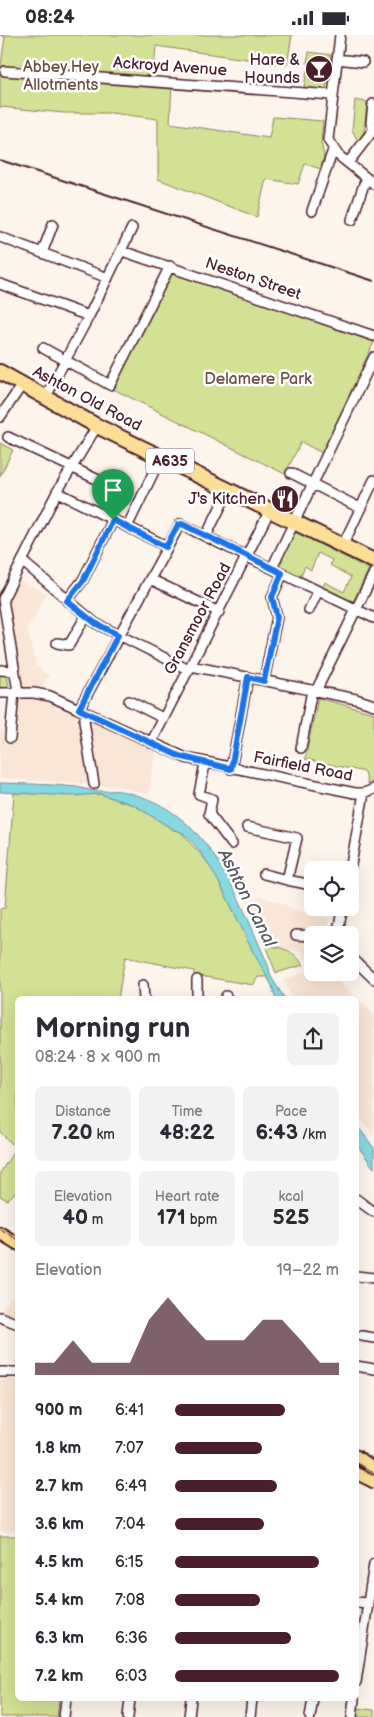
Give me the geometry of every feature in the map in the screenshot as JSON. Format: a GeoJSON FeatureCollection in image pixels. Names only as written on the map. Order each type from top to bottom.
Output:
{"type":"FeatureCollection","features":[{"type":"Feature","properties":{"kind":"highway","name":"Ashton Old Road"},"geometry":{"type":"LineString","coordinates":[[0,372],[97,426],[374,561]]}},
{"type":"Feature","properties":{"kind":"main road"},"geometry":{"type":"LineString","coordinates":[[0,1233],[15,1242]]}},
{"type":"Feature","properties":{"kind":"main road"},"geometry":{"type":"LineString","coordinates":[[359,1458],[374,1468]]}},
{"type":"Feature","properties":{"kind":"main road"},"geometry":{"type":"LineString","coordinates":[[359,1474],[374,1482]]}},
{"type":"Feature","properties":{"kind":"street"},"geometry":{"type":"LineString","coordinates":[[340,35],[327,131],[328,140],[333,150],[371,182]]}},
{"type":"Feature","properties":{"kind":"street"},"geometry":{"type":"LineString","coordinates":[[337,59],[363,63]]}},
{"type":"Feature","properties":{"kind":"street","name":"Ackroyd Avenue"},"geometry":{"type":"LineString","coordinates":[[5,71],[332,95]]}},
{"type":"Feature","properties":{"kind":"street"},"geometry":{"type":"LineString","coordinates":[[348,163],[374,129],[371,123],[373,104]]}},
{"type":"Feature","properties":{"kind":"street"},"geometry":{"type":"LineString","coordinates":[[312,211],[333,150]]}},
{"type":"Feature","properties":{"kind":"street"},"geometry":{"type":"LineString","coordinates":[[352,220],[364,184],[371,182]]}},
{"type":"Feature","properties":{"kind":"street"},"geometry":{"type":"LineString","coordinates":[[42,253],[53,224]]}},
{"type":"Feature","properties":{"kind":"street"},"geometry":{"type":"LineString","coordinates":[[45,398],[64,360],[90,316],[132,228]]}},
{"type":"Feature","properties":{"kind":"street"},"geometry":{"type":"LineString","coordinates":[[0,237],[108,278]]}},
{"type":"Feature","properties":{"kind":"street","name":"Neston Street"},"geometry":{"type":"LineString","coordinates":[[122,251],[374,336]]}},
{"type":"Feature","properties":{"kind":"street"},"geometry":{"type":"LineString","coordinates":[[43,347],[110,385],[170,266]]}},
{"type":"Feature","properties":{"kind":"street"},"geometry":{"type":"LineString","coordinates":[[0,284],[90,316]]}},
{"type":"Feature","properties":{"kind":"street"},"geometry":{"type":"LineString","coordinates":[[272,568],[374,360]]}},
{"type":"Feature","properties":{"kind":"street"},"geometry":{"type":"LineString","coordinates":[[0,417],[22,385]]}},
{"type":"Feature","properties":{"kind":"street"},"geometry":{"type":"LineString","coordinates":[[10,738],[16,692],[14,671],[3,625],[3,599],[57,492],[97,426]]}},
{"type":"Feature","properties":{"kind":"street"},"geometry":{"type":"LineString","coordinates":[[8,437],[111,486],[116,477]]}},
{"type":"Feature","properties":{"kind":"street"},"geometry":{"type":"LineString","coordinates":[[127,527],[161,457]]}},
{"type":"Feature","properties":{"kind":"street"},"geometry":{"type":"LineString","coordinates":[[291,473],[360,508]]}},
{"type":"Feature","properties":{"kind":"street"},"geometry":{"type":"LineString","coordinates":[[343,545],[373,484]]}},
{"type":"Feature","properties":{"kind":"street"},"geometry":{"type":"LineString","coordinates":[[206,535],[229,490]]}},
{"type":"Feature","properties":{"kind":"street"},"geometry":{"type":"LineString","coordinates":[[57,492],[166,547]]}},
{"type":"Feature","properties":{"kind":"street","name":"Gransmoor Road"},"geometry":{"type":"LineString","coordinates":[[151,743],[270,510]]}},
{"type":"Feature","properties":{"kind":"street"},"geometry":{"type":"LineString","coordinates":[[67,601],[83,581],[113,520]]}},
{"type":"Feature","properties":{"kind":"street"},"geometry":{"type":"LineString","coordinates":[[94,785],[83,711],[118,635],[180,524],[374,618]]}},
{"type":"Feature","properties":{"kind":"street"},"geometry":{"type":"LineString","coordinates":[[22,561],[86,616],[118,635],[190,668],[314,690],[374,705]]}},
{"type":"Feature","properties":{"kind":"street"},"geometry":{"type":"LineString","coordinates":[[264,681],[277,617],[272,597],[282,573]]}},
{"type":"Feature","properties":{"kind":"street"},"geometry":{"type":"LineString","coordinates":[[301,748],[314,690],[374,573]]}},
{"type":"Feature","properties":{"kind":"street"},"geometry":{"type":"LineString","coordinates":[[150,579],[219,613]]}},
{"type":"Feature","properties":{"kind":"street"},"geometry":{"type":"LineString","coordinates":[[309,610],[318,591]]}},
{"type":"Feature","properties":{"kind":"street"},"geometry":{"type":"LineString","coordinates":[[58,643],[66,646],[69,645],[86,616]]}},
{"type":"Feature","properties":{"kind":"street"},"geometry":{"type":"LineString","coordinates":[[0,670],[14,671]]}},
{"type":"Feature","properties":{"kind":"street"},"geometry":{"type":"LineString","coordinates":[[231,769],[248,677]]}},
{"type":"Feature","properties":{"kind":"street","name":"Fairfield Road"},"geometry":{"type":"LineString","coordinates":[[0,693],[43,694],[179,756],[204,763],[364,793],[374,789]]}},
{"type":"Feature","properties":{"kind":"street"},"geometry":{"type":"LineString","coordinates":[[129,701],[164,717]]}},
{"type":"Feature","properties":{"kind":"street"},"geometry":{"type":"LineString","coordinates":[[204,763],[199,794],[212,799],[209,814],[232,844]]}},
{"type":"Feature","properties":{"kind":"street"},"geometry":{"type":"LineString","coordinates":[[352,861],[364,793]]}},
{"type":"Feature","properties":{"kind":"street"},"geometry":{"type":"LineString","coordinates":[[247,827],[298,838],[287,880]]}},
{"type":"Feature","properties":{"kind":"street"},"geometry":{"type":"LineString","coordinates":[[264,874],[304,883]]}},
{"type":"Feature","properties":{"kind":"street"},"geometry":{"type":"LineString","coordinates":[[296,935],[304,936]]}},
{"type":"Feature","properties":{"kind":"street"},"geometry":{"type":"LineString","coordinates":[[359,965],[374,979]]}},
{"type":"Feature","properties":{"kind":"street"},"geometry":{"type":"LineString","coordinates":[[197,980],[197,996]]}},
{"type":"Feature","properties":{"kind":"street"},"geometry":{"type":"LineString","coordinates":[[143,985],[144,996]]}},
{"type":"Feature","properties":{"kind":"street"},"geometry":{"type":"LineString","coordinates":[[359,1201],[374,1212]]}},
{"type":"Feature","properties":{"kind":"street"},"geometry":{"type":"LineString","coordinates":[[359,1276],[374,1278]]}},
{"type":"Feature","properties":{"kind":"street"},"geometry":{"type":"LineString","coordinates":[[0,1317],[15,1323]]}},
{"type":"Feature","properties":{"kind":"street"},"geometry":{"type":"LineString","coordinates":[[362,1336],[374,1338]]}},
{"type":"Feature","properties":{"kind":"street"},"geometry":{"type":"LineString","coordinates":[[359,1367],[374,1369]]}},
{"type":"Feature","properties":{"kind":"street"},"geometry":{"type":"LineString","coordinates":[[0,1372],[15,1372]]}},
{"type":"Feature","properties":{"kind":"street"},"geometry":{"type":"LineString","coordinates":[[359,1668],[370,1619],[368,1603],[374,1564]]}},
{"type":"Feature","properties":{"kind":"street"},"geometry":{"type":"LineString","coordinates":[[359,1602],[368,1603]]}},
{"type":"Feature","properties":{"kind":"street"},"geometry":{"type":"LineString","coordinates":[[64,1717],[66,1701]]}},
{"type":"Feature","properties":{"kind":"street"},"geometry":{"type":"LineString","coordinates":[[128,1717],[130,1701]]}},
{"type":"Feature","properties":{"kind":"street"},"geometry":{"type":"LineString","coordinates":[[189,1717],[191,1701]]}},
{"type":"Feature","properties":{"kind":"street"},"geometry":{"type":"LineString","coordinates":[[250,1717],[252,1701]]}},
{"type":"Feature","properties":{"kind":"street"},"geometry":{"type":"LineString","coordinates":[[310,1717],[313,1701]]}},
{"type":"Feature","properties":{"kind":"street"},"geometry":{"type":"LineString","coordinates":[[352,1717],[354,1701]]}},
{"type":"Feature","properties":{"kind":"shaded area"},"geometry":{"type":"Polygon","coordinates":[[[18,580],[47,593],[33,620],[27,627],[36,667],[40,667],[41,670],[49,675],[40,689],[20,688],[6,604],[18,580]]]}},
{"type":"Feature","properties":{"kind":"shaded area"},"geometry":{"type":"Polygon","coordinates":[[[18,698],[54,703],[80,714],[90,784],[0,778],[0,730],[15,731],[18,698]]]}},
{"type":"Feature","properties":{"kind":"shaded area"},"geometry":{"type":"Polygon","coordinates":[[[92,720],[155,750],[149,795],[120,786],[98,785],[87,722],[92,720]]]}},
{"type":"Feature","properties":{"kind":"shaded area"},"geometry":{"type":"Polygon","coordinates":[[[261,896],[304,912],[304,916],[318,916],[329,919],[328,926],[304,926],[304,955],[302,952],[265,945],[247,903],[261,896]]]}},
{"type":"Feature","properties":{"kind":"shaded area"},"geometry":{"type":"Polygon","coordinates":[[[304,973],[304,981],[338,981],[354,996],[291,996],[283,980],[304,973]]]}},
{"type":"Feature","properties":{"kind":"shaded area"},"geometry":{"type":"Polygon","coordinates":[[[359,1000],[374,1014],[374,1137],[359,1117],[359,1000]]]}},
{"type":"Feature","properties":{"kind":"shaded area"},"geometry":{"type":"Polygon","coordinates":[[[15,1293],[15,1318],[0,1311],[15,1293]]]}},
{"type":"Feature","properties":{"kind":"shaded area"},"geometry":{"type":"Polygon","coordinates":[[[0,1379],[15,1379],[15,1532],[0,1531],[0,1379]]]}},
{"type":"Feature","properties":{"kind":"green space","name":"Abbey Hey Allotments"},"geometry":{"type":"Polygon","coordinates":[[[0,35],[292,35],[287,65],[156,46],[153,81],[172,83],[170,123],[269,138],[273,117],[323,121],[321,143],[324,155],[321,169],[305,164],[298,184],[266,179],[257,217],[158,179],[158,119],[111,113],[64,113],[0,107],[0,72],[5,37],[0,35]]]}},
{"type":"Feature","properties":{"kind":"green space"},"geometry":{"type":"Polygon","coordinates":[[[309,52],[331,55],[329,66],[307,63],[309,52]]]}},
{"type":"Feature","properties":{"kind":"green space"},"geometry":{"type":"Polygon","coordinates":[[[307,70],[328,75],[326,90],[304,87],[307,70]]]}},
{"type":"Feature","properties":{"kind":"green space"},"geometry":{"type":"Polygon","coordinates":[[[355,100],[367,102],[364,132],[358,141],[352,130],[355,100]]]}},
{"type":"Feature","properties":{"kind":"green space","name":"Delamere Park"},"geometry":{"type":"Polygon","coordinates":[[[172,271],[374,342],[322,453],[301,442],[285,474],[113,389],[172,271]]]}},
{"type":"Feature","properties":{"kind":"green space"},"geometry":{"type":"Polygon","coordinates":[[[0,443],[13,450],[0,476],[0,443]]]}},
{"type":"Feature","properties":{"kind":"green space"},"geometry":{"type":"Polygon","coordinates":[[[295,532],[369,569],[353,602],[322,588],[325,582],[344,592],[351,577],[330,565],[332,560],[318,553],[311,570],[305,566],[300,577],[278,566],[295,532]]]}},
{"type":"Feature","properties":{"kind":"green space"},"geometry":{"type":"Polygon","coordinates":[[[0,673],[7,674],[9,688],[0,688],[0,673]]]}},
{"type":"Feature","properties":{"kind":"green space"},"geometry":{"type":"Polygon","coordinates":[[[318,698],[374,713],[374,781],[368,784],[365,772],[305,759],[318,698]]]}},
{"type":"Feature","properties":{"kind":"green space"},"geometry":{"type":"Polygon","coordinates":[[[14,793],[100,794],[134,805],[174,830],[180,831],[210,865],[268,977],[258,977],[253,985],[194,975],[194,971],[125,957],[118,996],[15,996],[15,1147],[0,1132],[0,909],[5,908],[14,793]]]}},
{"type":"Feature","properties":{"kind":"green space"},"geometry":{"type":"Polygon","coordinates":[[[265,945],[291,952],[303,965],[276,973],[265,945]]]}},
{"type":"Feature","properties":{"kind":"green space"},"geometry":{"type":"Polygon","coordinates":[[[15,1150],[15,1193],[7,1200],[0,1196],[0,1173],[15,1150]]]}},
{"type":"Feature","properties":{"kind":"green space"},"geometry":{"type":"Polygon","coordinates":[[[0,1536],[15,1536],[15,1701],[59,1701],[57,1717],[0,1717],[0,1536]]]}},
{"type":"Feature","properties":{"kind":"green space"},"geometry":{"type":"Polygon","coordinates":[[[358,1708],[374,1710],[374,1717],[357,1717],[358,1708]]]}},
{"type":"Feature","properties":{"kind":"water"},"geometry":{"type":"Polygon","coordinates":[[[0,783],[67,786],[94,791],[121,791],[154,802],[178,817],[199,836],[231,884],[268,965],[271,977],[283,996],[275,996],[272,986],[208,863],[196,846],[184,834],[174,830],[134,805],[100,794],[71,796],[0,792],[0,783]]]}},
{"type":"Feature","properties":{"kind":"water"},"geometry":{"type":"Polygon","coordinates":[[[359,1128],[374,1148],[374,1168],[359,1148],[359,1128]]]}},
{"type":"Feature","properties":{"kind":"tram line"},"geometry":{"type":"LineString","coordinates":[[0,1229],[15,1238]]}},
{"type":"Feature","properties":{"kind":"tram line"},"geometry":{"type":"LineString","coordinates":[[359,1464],[374,1473]]}},
{"type":"Feature","properties":{"kind":"railway"},"geometry":{"type":"LineString","coordinates":[[0,160],[374,281]]}},
{"type":"Feature","properties":{"kind":"place","name":"Hare & Hounds"},"geometry":{"type":"Point","coordinates":[319,69]}},
{"type":"Feature","properties":{"kind":"place","name":"J's Kitchen"},"geometry":{"type":"Point","coordinates":[285,499]}},
{"type":"Feature","properties":{"kind":"route"},"geometry":{"type":"LineString","coordinates":[[113,520],[166,547],[178,525],[182,524],[282,573],[272,597],[277,617],[264,681],[248,677],[231,769],[186,759],[79,709],[118,635],[95,623],[67,601],[83,581],[113,520]]}},
{"type":"Feature","properties":{"kind":"water label","name":"Ashton Canal"},"geometry":{"type":"Point","coordinates":[247,898]}}]}
